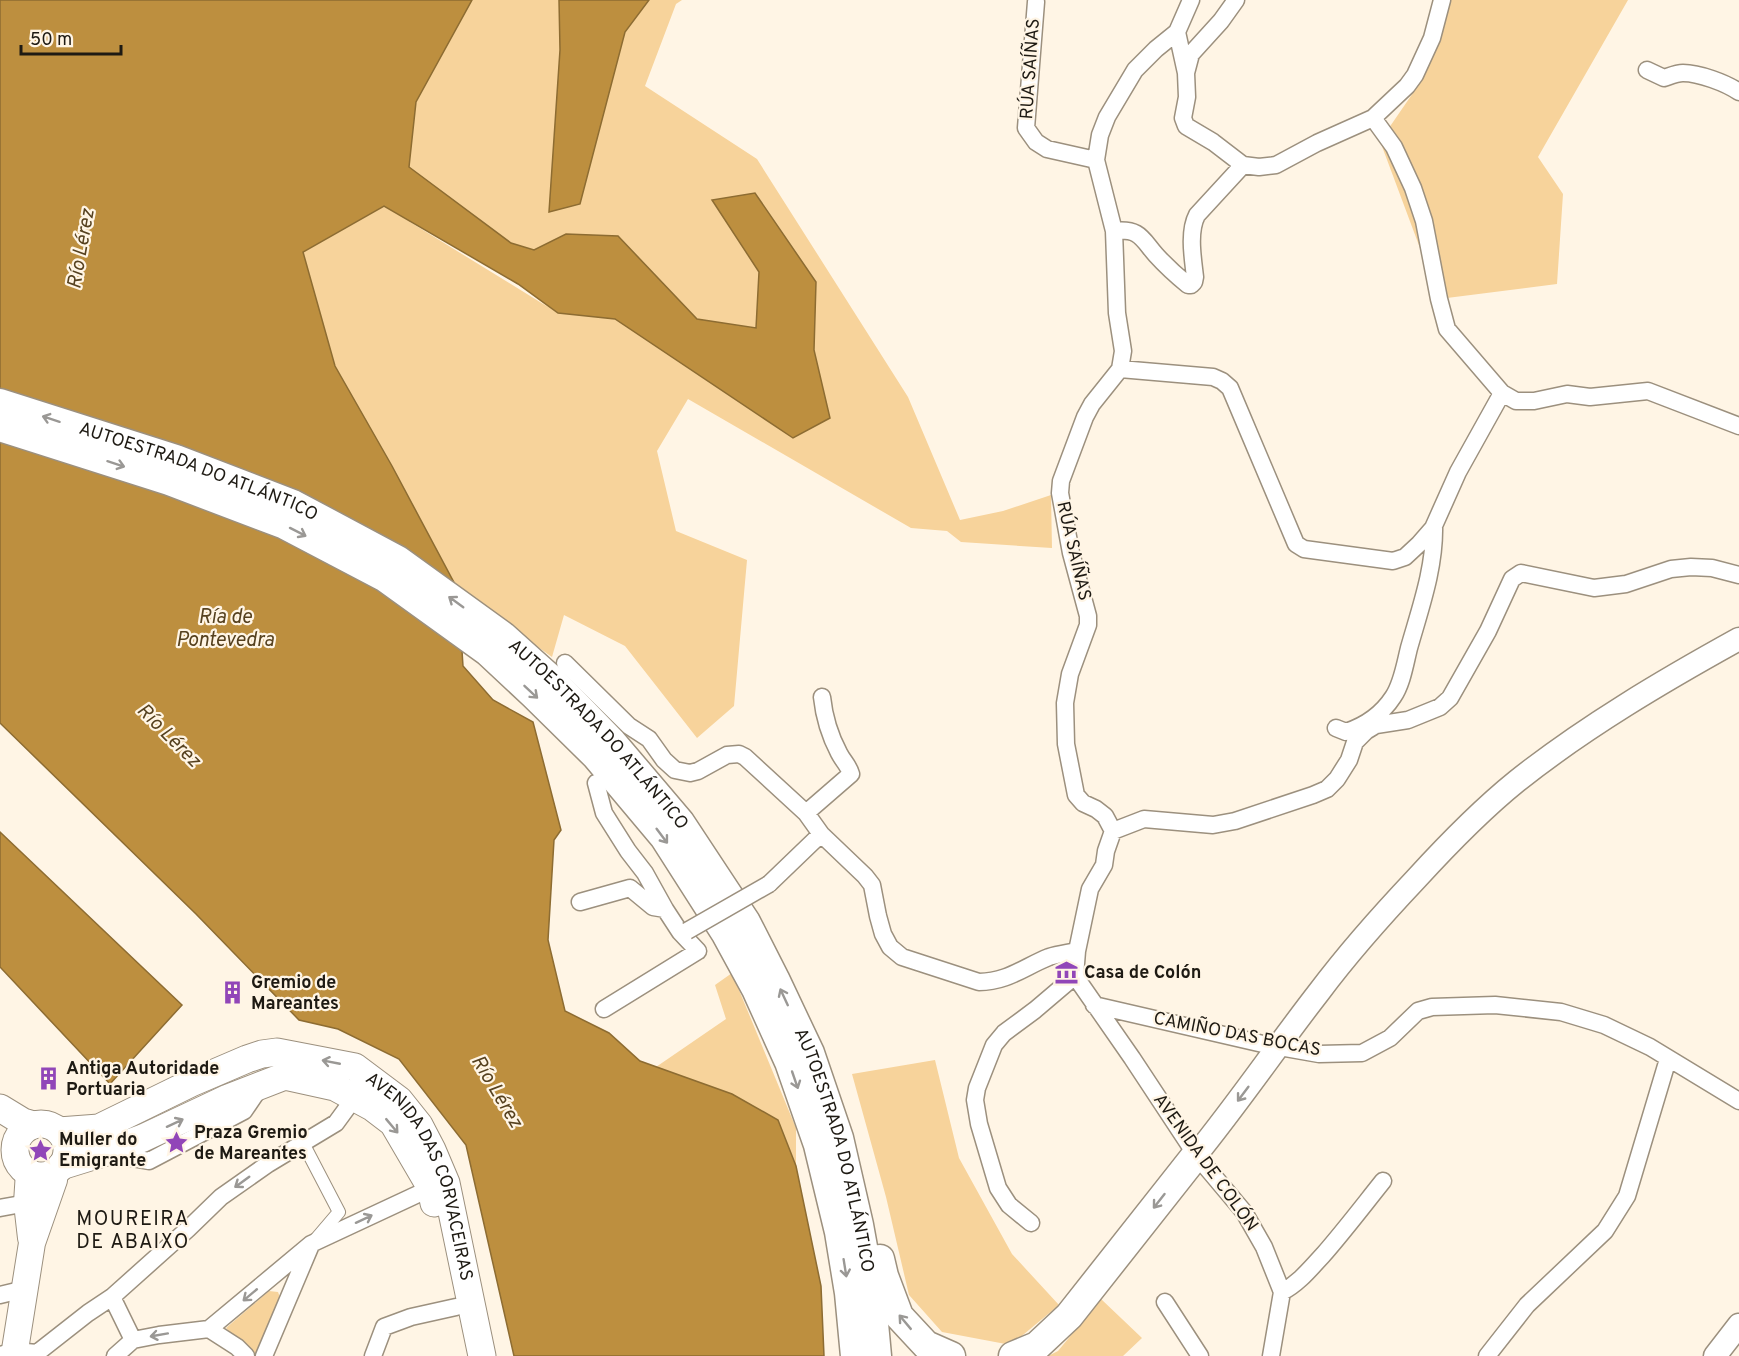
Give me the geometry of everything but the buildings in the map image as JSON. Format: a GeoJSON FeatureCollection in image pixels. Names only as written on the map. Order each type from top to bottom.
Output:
{"type":"FeatureCollection","features":[{"type":"Feature","properties":{"kind":"highway","name":"AUTOESTRADA DO ATLÁNTICO"},"geometry":{"type":"LineString","coordinates":[[0,403],[176,459],[293,504],[399,560],[496,644],[534,695],[596,756],[664,837],[726,934],[756,989],[789,1062],[818,1144],[839,1232],[849,1293],[855,1356]]}},
{"type":"Feature","properties":{"kind":"highway","name":"AUTOESTRADA DO ATLÁNTICO"},"geometry":{"type":"LineString","coordinates":[[0,427],[169,481],[285,525],[384,577],[552,680],[612,742],[680,822],[746,922],[776,979],[810,1053],[839,1138],[860,1225],[871,1291],[877,1356]]}},
{"type":"Feature","properties":{"kind":"highway","name":"AVENIDA DAS CORVACEIRAS"},"geometry":{"type":"LineString","coordinates":[[59,1131],[99,1128],[191,1083],[262,1054],[277,1052],[355,1067],[399,1100],[418,1125],[447,1183],[482,1356]]}},
{"type":"Feature","properties":{"kind":"highway"},"geometry":{"type":"LineString","coordinates":[[810,1053],[834,1091],[855,1153],[884,1276],[899,1316],[926,1345],[951,1356]]}},
{"type":"Feature","properties":{"kind":"highway","name":"AVENIDA DAS CORVACEIRAS"},"geometry":{"type":"LineString","coordinates":[[58,1168],[143,1138],[228,1098],[285,1076],[335,1087],[372,1107],[393,1123],[431,1188],[464,1356]]}},
{"type":"Feature","properties":{"kind":"highway"},"geometry":{"type":"LineString","coordinates":[[0,1108],[23,1122],[47,1125],[59,1131],[66,1144],[67,1152],[58,1168],[42,1175],[15,1152],[20,1134],[33,1125]]}},
{"type":"Feature","properties":{"kind":"highway"},"geometry":{"type":"LineString","coordinates":[[1013,1356],[1038,1346],[1069,1316],[1196,1155]]}},
{"type":"Feature","properties":{"kind":"main road"},"geometry":{"type":"LineString","coordinates":[[1196,1155],[1320,990],[1381,917],[1440,853],[1482,812],[1517,781],[1586,732],[1739,639]]}},
{"type":"Feature","properties":{"kind":"main road"},"geometry":{"type":"LineString","coordinates":[[15,1152],[27,1203],[32,1243]]}},
{"type":"Feature","properties":{"kind":"main road"},"geometry":{"type":"LineString","coordinates":[[10,1354],[25,1289],[32,1243],[58,1168]]}},
{"type":"Feature","properties":{"kind":"main road"},"geometry":{"type":"LineString","coordinates":[[1715,1356],[1739,1325]]}},
{"type":"Feature","properties":{"kind":"street"},"geometry":{"type":"LineString","coordinates":[[1191,0],[1177,32],[1136,70],[1107,117],[1100,135],[1096,160],[1114,231],[1117,314],[1123,351],[1120,369],[1213,377],[1222,381],[1230,388],[1296,543],[1304,549],[1393,561],[1404,557],[1434,526],[1458,472],[1502,393]]}},
{"type":"Feature","properties":{"kind":"street"},"geometry":{"type":"LineString","coordinates":[[1186,74],[1191,54],[1221,21],[1236,0]]}},
{"type":"Feature","properties":{"kind":"street"},"geometry":{"type":"LineString","coordinates":[[1177,32],[1186,74],[1187,97],[1183,118],[1186,126],[1213,142],[1243,165],[1276,165],[1317,143],[1373,118],[1407,86],[1415,75],[1432,38],[1442,0]]}},
{"type":"Feature","properties":{"kind":"street","name":"RÚA SAÍÑAS"},"geometry":{"type":"LineString","coordinates":[[1036,2],[1026,128],[1036,142],[1047,149],[1096,160]]}},
{"type":"Feature","properties":{"kind":"street"},"geometry":{"type":"LineString","coordinates":[[1647,69],[1664,78],[1682,73],[1700,75],[1739,92]]}},
{"type":"Feature","properties":{"kind":"street"},"geometry":{"type":"LineString","coordinates":[[1373,118],[1394,147],[1413,188],[1424,220],[1447,329],[1502,393],[1516,400],[1534,400],[1567,394],[1590,397],[1648,391],[1739,426]]}},
{"type":"Feature","properties":{"kind":"street"},"geometry":{"type":"LineString","coordinates":[[1114,231],[1134,232],[1143,237],[1167,266],[1188,285],[1191,285],[1195,277],[1192,232],[1194,220],[1243,165]]}},
{"type":"Feature","properties":{"kind":"street","name":"RÚA SAÍÑAS"},"geometry":{"type":"LineString","coordinates":[[1113,831],[1105,816],[1083,803],[1076,795],[1066,744],[1065,703],[1071,674],[1088,626],[1088,616],[1071,553],[1060,493],[1061,481],[1085,417],[1092,404],[1120,369]]}},
{"type":"Feature","properties":{"kind":"street"},"geometry":{"type":"LineString","coordinates":[[1336,728],[1346,732],[1360,727],[1394,696],[1428,577],[1434,543],[1434,526]]}},
{"type":"Feature","properties":{"kind":"street"},"geometry":{"type":"LineString","coordinates":[[1031,1223],[1009,1205],[998,1188],[979,1124],[975,1100],[977,1088],[994,1045],[1004,1033],[1075,976],[1077,951],[1090,889],[1104,865],[1113,831],[1144,819],[1213,825],[1235,821],[1327,789],[1348,760],[1355,742],[1366,731],[1376,725],[1408,720],[1440,707],[1450,698],[1488,631],[1512,579],[1521,573],[1593,588],[1626,584],[1671,569],[1691,567],[1712,568],[1739,575]]}},
{"type":"Feature","properties":{"kind":"street"},"geometry":{"type":"LineString","coordinates":[[565,663],[629,726],[649,739],[664,760],[675,770],[690,773],[698,771],[727,755],[739,754],[752,762],[806,813],[821,834],[866,876],[872,885],[883,934],[890,947],[902,957],[979,981],[992,982],[1050,956],[1077,951]]}},
{"type":"Feature","properties":{"kind":"street"},"geometry":{"type":"LineString","coordinates":[[806,813],[851,774],[833,741],[822,697]]}},
{"type":"Feature","properties":{"kind":"street"},"geometry":{"type":"LineString","coordinates":[[596,783],[604,813],[645,873],[665,909],[698,951],[604,1009]]}},
{"type":"Feature","properties":{"kind":"street"},"geometry":{"type":"LineString","coordinates":[[684,931],[769,884],[821,834]]}},
{"type":"Feature","properties":{"kind":"street"},"geometry":{"type":"LineString","coordinates":[[580,902],[630,888],[653,907],[665,909]]}},
{"type":"Feature","properties":{"kind":"street","name":"AVENIDA DE COLÓN"},"geometry":{"type":"LineString","coordinates":[[1075,976],[1196,1155],[1244,1212],[1264,1247],[1282,1292]]}},
{"type":"Feature","properties":{"kind":"street","name":"CAMIÑO DAS BOCAS"},"geometry":{"type":"LineString","coordinates":[[1094,1005],[1279,1047],[1319,1053],[1362,1053],[1390,1038],[1418,1011],[1432,1007],[1496,1005],[1561,1012],[1604,1025],[1650,1047],[1739,1101]]}},
{"type":"Feature","properties":{"kind":"street"},"geometry":{"type":"LineString","coordinates":[[1487,1356],[1527,1305],[1605,1231],[1627,1196],[1668,1059]]}},
{"type":"Feature","properties":{"kind":"street"},"geometry":{"type":"LineString","coordinates":[[10,1354],[37,1353],[112,1297],[221,1197],[268,1164],[336,1123],[355,1097]]}},
{"type":"Feature","properties":{"kind":"street"},"geometry":{"type":"LineString","coordinates":[[115,1356],[133,1340],[209,1329],[311,1244],[339,1212],[303,1143]]}},
{"type":"Feature","properties":{"kind":"street"},"geometry":{"type":"LineString","coordinates":[[1271,1356],[1282,1292],[1306,1274],[1383,1181]]}},
{"type":"Feature","properties":{"kind":"street"},"geometry":{"type":"LineString","coordinates":[[264,1356],[311,1244],[431,1188]]}},
{"type":"Feature","properties":{"kind":"street"},"geometry":{"type":"LineString","coordinates":[[0,1208],[27,1203]]}},
{"type":"Feature","properties":{"kind":"street"},"geometry":{"type":"LineString","coordinates":[[270,1278],[279,1280],[287,1286],[290,1297]]}},
{"type":"Feature","properties":{"kind":"street"},"geometry":{"type":"LineString","coordinates":[[0,1295],[25,1289]]}},
{"type":"Feature","properties":{"kind":"street"},"geometry":{"type":"LineString","coordinates":[[112,1297],[133,1340]]}},
{"type":"Feature","properties":{"kind":"street"},"geometry":{"type":"LineString","coordinates":[[1165,1302],[1200,1356]]}},
{"type":"Feature","properties":{"kind":"street"},"geometry":{"type":"LineString","coordinates":[[373,1356],[384,1327],[411,1317],[456,1307]]}},
{"type":"Feature","properties":{"kind":"street"},"geometry":{"type":"LineString","coordinates":[[209,1329],[237,1347],[246,1356]]}},
{"type":"Feature","properties":{"kind":"shaded area"},"geometry":{"type":"Polygon","coordinates":[[[257,0],[682,0],[676,4],[645,86],[757,159],[908,397],[960,520],[1003,511],[1051,495],[1052,548],[961,542],[947,531],[911,528],[688,399],[657,451],[676,531],[747,560],[734,706],[697,738],[625,646],[564,615],[552,657],[458,590],[463,666],[493,700],[533,722],[561,830],[159,382],[257,0]],[[410,221],[548,307],[510,278],[410,221]]]}},
{"type":"Feature","properties":{"kind":"shaded area"},"geometry":{"type":"Polygon","coordinates":[[[1449,0],[1628,0],[1538,157],[1563,194],[1557,284],[1439,299],[1380,141],[1415,90],[1449,0]]]}},
{"type":"Feature","properties":{"kind":"shaded area"},"geometry":{"type":"Polygon","coordinates":[[[732,973],[796,1128],[796,1166],[778,1120],[656,1067],[726,1019],[715,985],[732,973]]]}},
{"type":"Feature","properties":{"kind":"shaded area"},"geometry":{"type":"Polygon","coordinates":[[[935,1060],[959,1158],[1012,1254],[1059,1305],[1011,1345],[942,1332],[909,1295],[886,1197],[852,1074],[935,1060]]]}},
{"type":"Feature","properties":{"kind":"shaded area"},"geometry":{"type":"Polygon","coordinates":[[[269,1291],[278,1292],[281,1300],[254,1356],[251,1356],[226,1328],[269,1291]]]}},
{"type":"Feature","properties":{"kind":"shaded area"},"geometry":{"type":"Polygon","coordinates":[[[1101,1299],[1142,1338],[1123,1356],[1048,1356],[1058,1351],[1101,1299]]]}},
{"type":"Feature","properties":{"kind":"water","name":"Ría de Pontevedra"},"geometry":{"type":"Polygon","coordinates":[[[0,0],[472,0],[416,102],[409,167],[511,243],[534,250],[566,234],[618,236],[697,319],[756,328],[759,272],[712,200],[755,193],[816,282],[814,350],[830,418],[793,438],[615,319],[558,313],[518,284],[384,206],[303,252],[335,366],[392,466],[458,590],[463,666],[493,700],[533,722],[561,830],[554,840],[548,940],[565,1011],[609,1033],[640,1061],[732,1094],[778,1120],[796,1166],[821,1286],[824,1356],[514,1356],[466,1145],[399,1059],[338,1029],[299,1020],[196,914],[0,723],[0,0]]]}},
{"type":"Feature","properties":{"kind":"water"},"geometry":{"type":"Polygon","coordinates":[[[559,0],[649,0],[625,32],[580,204],[549,212],[560,50],[559,0]]]}},
{"type":"Feature","properties":{"kind":"water"},"geometry":{"type":"Polygon","coordinates":[[[0,832],[182,1005],[110,1084],[0,967],[0,832]]]}},
{"type":"Feature","properties":{"kind":"place","name":"Casa de Colón"},"geometry":{"type":"Point","coordinates":[1066,973]}},
{"type":"Feature","properties":{"kind":"place","name":"Gremio de Mareantes"},"geometry":{"type":"Point","coordinates":[233,993]}},
{"type":"Feature","properties":{"kind":"place","name":"Antiga Autoridade Portuaria"},"geometry":{"type":"Point","coordinates":[48,1079]}},
{"type":"Feature","properties":{"kind":"place","name":"Praza Gremio de Mareantes"},"geometry":{"type":"Point","coordinates":[176,1143]}},
{"type":"Feature","properties":{"kind":"place","name":"Muller do Emigrante"},"geometry":{"type":"Point","coordinates":[41,1150]}},
{"type":"Feature","properties":{"kind":"district","name":"MOUREIRA DE ABAIXO"},"geometry":{"type":"Point","coordinates":[133,1232]}},
{"type":"Feature","properties":{"kind":"water label","name":"Río Lérez"},"geometry":{"type":"Point","coordinates":[82,249]}},
{"type":"Feature","properties":{"kind":"water label","name":"Río Lérez"},"geometry":{"type":"Point","coordinates":[168,736]}},
{"type":"Feature","properties":{"kind":"water label","name":"Río Lérez"},"geometry":{"type":"Point","coordinates":[496,1092]}}]}
